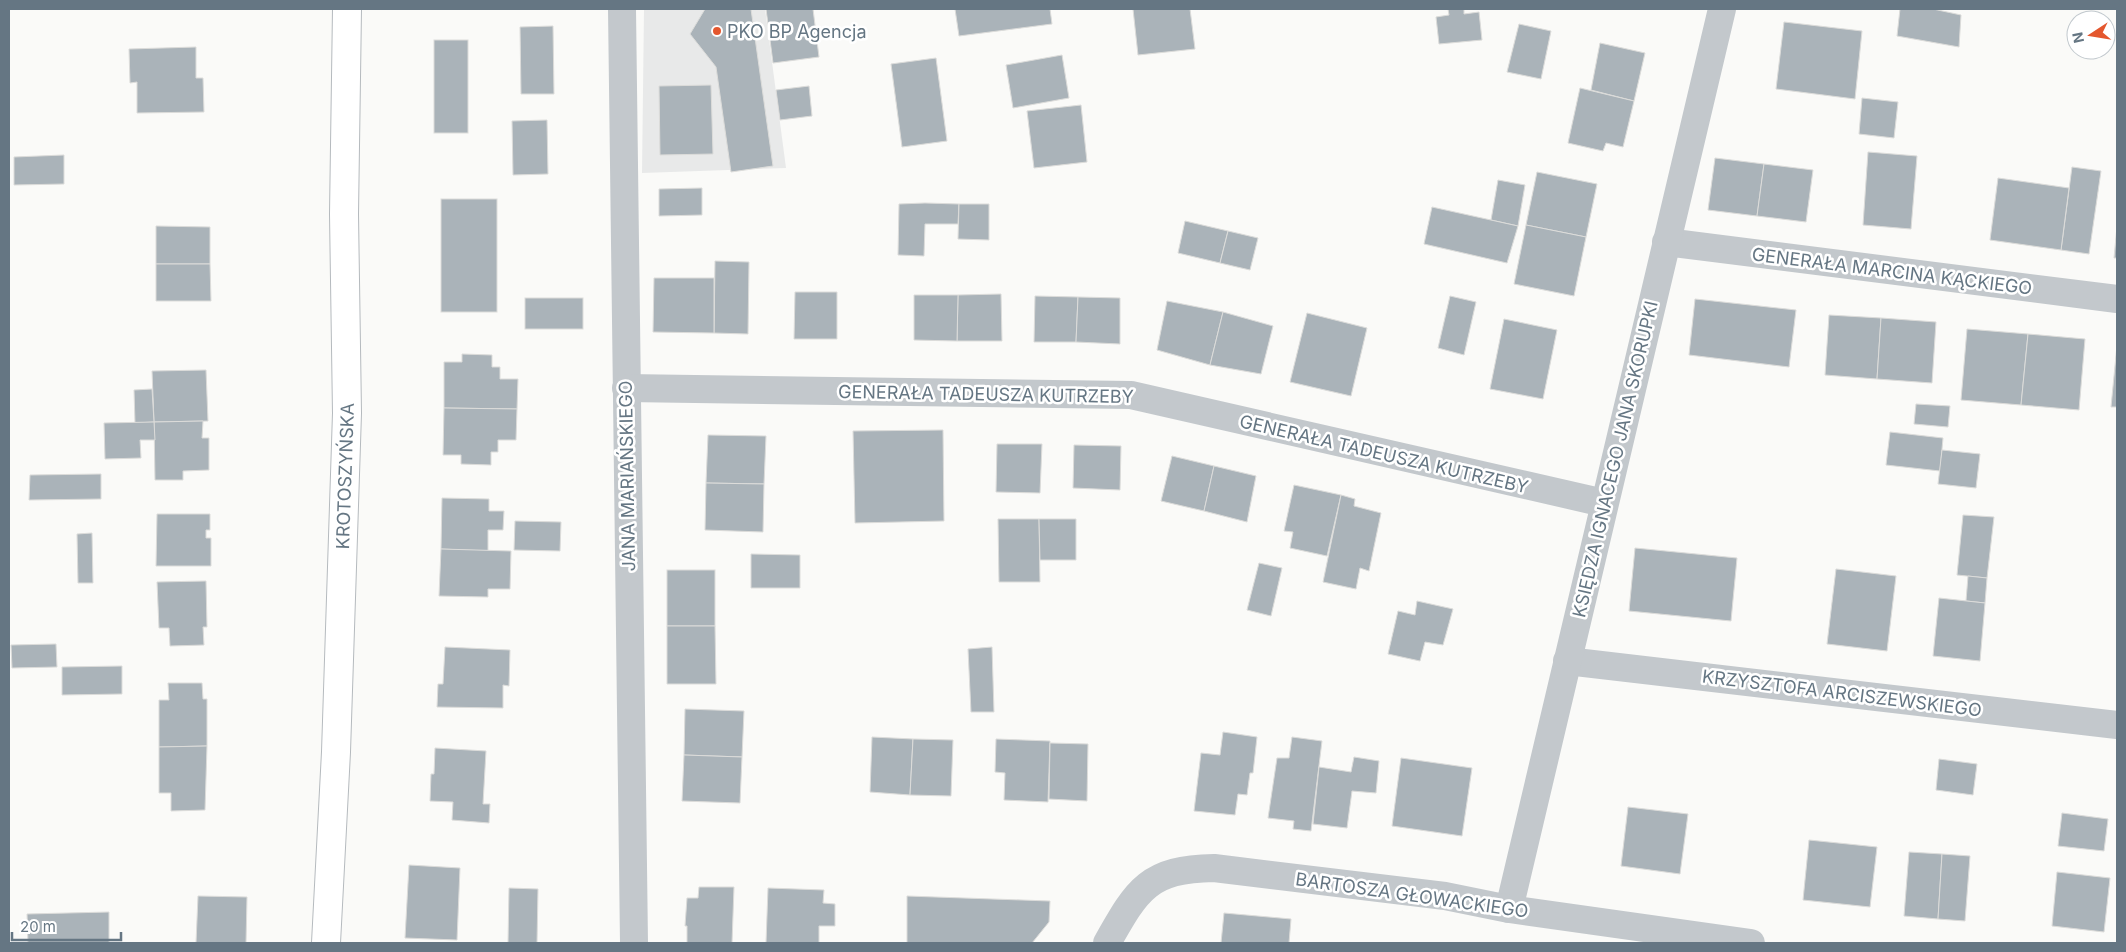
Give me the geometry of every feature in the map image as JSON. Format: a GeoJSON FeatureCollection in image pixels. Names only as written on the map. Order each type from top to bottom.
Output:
{"type":"FeatureCollection","features":[{"type":"Feature","properties":{"kind":"main road","name":"KROTOSZYŃSKA"},"geometry":{"type":"LineString","coordinates":[[326,943],[336,752],[347,413],[344,205],[347,9]]}},
{"type":"Feature","properties":{"kind":"street","name":"JANA MARIAŃSKIEGO"},"geometry":{"type":"LineString","coordinates":[[622,9],[634,943]]}},
{"type":"Feature","properties":{"kind":"street","name":"KSIĘDZA IGNACEGO JANA SKORUPKI"},"geometry":{"type":"LineString","coordinates":[[1510,909],[1604,503],[1722,9]]}},
{"type":"Feature","properties":{"kind":"street","name":"GENERAŁA MARCINA KĄCKIEGO"},"geometry":{"type":"LineString","coordinates":[[1666,242],[2117,299]]}},
{"type":"Feature","properties":{"kind":"street","name":"GENERAŁA TADEUSZA KUTRZEBY"},"geometry":{"type":"LineString","coordinates":[[626,388],[1131,395],[1604,503]]}},
{"type":"Feature","properties":{"kind":"street","name":"KRZYSZTOFA ARCISZEWSKIEGO"},"geometry":{"type":"LineString","coordinates":[[1567,661],[2117,725]]}},
{"type":"Feature","properties":{"kind":"street","name":"BARTOSZA GŁOWACKIEGO"},"geometry":{"type":"LineString","coordinates":[[1107,943],[1127,907],[1151,881],[1165,874],[1197,868],[1214,868],[1445,896],[1510,909],[1751,943]]}},
{"type":"Feature","properties":{"kind":"shaded area"},"geometry":{"type":"Polygon","coordinates":[[[644,9],[765,9],[786,168],[642,173],[644,9]]]}},
{"type":"Feature","properties":{"kind":"building"},"geometry":{"type":"Polygon","coordinates":[[[705,9],[751,9],[773,166],[731,172],[716,67],[690,34],[705,9]]]}},
{"type":"Feature","properties":{"kind":"building"},"geometry":{"type":"Polygon","coordinates":[[[766,9],[813,9],[819,57],[773,63],[766,9]]]}},
{"type":"Feature","properties":{"kind":"building"},"geometry":{"type":"Polygon","coordinates":[[[955,9],[1050,9],[1052,24],[959,36],[955,9]]]}},
{"type":"Feature","properties":{"kind":"building"},"geometry":{"type":"Polygon","coordinates":[[[1133,9],[1190,9],[1195,49],[1138,55],[1133,9]]]}},
{"type":"Feature","properties":{"kind":"building"},"geometry":{"type":"Polygon","coordinates":[[[1448,9],[1464,9],[1464,14],[1479,12],[1482,40],[1439,44],[1436,17],[1449,15],[1448,9]]]}},
{"type":"Feature","properties":{"kind":"building"},"geometry":{"type":"Polygon","coordinates":[[[1900,9],[1933,9],[1961,15],[1959,47],[1897,36],[1900,9]]]}},
{"type":"Feature","properties":{"kind":"building"},"geometry":{"type":"Polygon","coordinates":[[[1784,22],[1862,31],[1855,99],[1776,89],[1784,22]]]}},
{"type":"Feature","properties":{"kind":"building"},"geometry":{"type":"Polygon","coordinates":[[[1519,24],[1551,31],[1541,79],[1507,72],[1519,24]]]}},
{"type":"Feature","properties":{"kind":"building"},"geometry":{"type":"Polygon","coordinates":[[[553,26],[554,94],[521,94],[520,27],[553,26]]]}},
{"type":"Feature","properties":{"kind":"building"},"geometry":{"type":"Polygon","coordinates":[[[434,40],[468,40],[468,133],[434,133],[434,40]]]}},
{"type":"Feature","properties":{"kind":"building"},"geometry":{"type":"Polygon","coordinates":[[[1600,43],[1645,53],[1634,101],[1591,90],[1600,43]]]}},
{"type":"Feature","properties":{"kind":"building"},"geometry":{"type":"Polygon","coordinates":[[[196,47],[196,78],[203,78],[204,112],[137,113],[137,82],[130,83],[129,49],[196,47]]]}},
{"type":"Feature","properties":{"kind":"building"},"geometry":{"type":"Polygon","coordinates":[[[1062,55],[1069,98],[1013,108],[1006,65],[1062,55]]]}},
{"type":"Feature","properties":{"kind":"building"},"geometry":{"type":"Polygon","coordinates":[[[936,58],[947,141],[902,147],[891,64],[936,58]]]}},
{"type":"Feature","properties":{"kind":"building"},"geometry":{"type":"Polygon","coordinates":[[[711,85],[713,154],[660,155],[659,86],[711,85]]]}},
{"type":"Feature","properties":{"kind":"building"},"geometry":{"type":"Polygon","coordinates":[[[809,86],[812,116],[780,120],[776,90],[809,86]]]}},
{"type":"Feature","properties":{"kind":"building"},"geometry":{"type":"Polygon","coordinates":[[[1580,88],[1634,101],[1623,147],[1606,143],[1603,151],[1568,143],[1580,88]]]}},
{"type":"Feature","properties":{"kind":"building"},"geometry":{"type":"Polygon","coordinates":[[[1862,98],[1898,102],[1894,138],[1859,134],[1862,98]]]}},
{"type":"Feature","properties":{"kind":"building"},"geometry":{"type":"Polygon","coordinates":[[[1081,105],[1087,162],[1034,168],[1027,111],[1081,105]]]}},
{"type":"Feature","properties":{"kind":"building"},"geometry":{"type":"Polygon","coordinates":[[[547,120],[548,174],[513,175],[512,121],[547,120]]]}},
{"type":"Feature","properties":{"kind":"building"},"geometry":{"type":"Polygon","coordinates":[[[1868,152],[1917,156],[1911,229],[1863,225],[1868,152]]]}},
{"type":"Feature","properties":{"kind":"building"},"geometry":{"type":"Polygon","coordinates":[[[64,155],[64,184],[14,185],[14,157],[64,155]]]}},
{"type":"Feature","properties":{"kind":"building"},"geometry":{"type":"Polygon","coordinates":[[[1715,158],[1764,164],[1757,216],[1708,210],[1715,158]]]}},
{"type":"Feature","properties":{"kind":"building"},"geometry":{"type":"Polygon","coordinates":[[[1764,164],[1813,170],[1806,222],[1757,216],[1764,164]]]}},
{"type":"Feature","properties":{"kind":"building"},"geometry":{"type":"Polygon","coordinates":[[[2072,167],[2101,171],[2089,254],[2061,250],[2072,167]]]}},
{"type":"Feature","properties":{"kind":"building"},"geometry":{"type":"Polygon","coordinates":[[[1537,172],[1597,184],[1586,237],[1526,225],[1537,172]]]}},
{"type":"Feature","properties":{"kind":"building"},"geometry":{"type":"Polygon","coordinates":[[[1998,178],[2069,188],[2061,250],[1990,240],[1998,178]]]}},
{"type":"Feature","properties":{"kind":"building"},"geometry":{"type":"Polygon","coordinates":[[[1498,180],[1525,185],[1518,226],[1491,220],[1498,180]]]}},
{"type":"Feature","properties":{"kind":"building"},"geometry":{"type":"Polygon","coordinates":[[[702,188],[702,215],[659,216],[659,189],[702,188]]]}},
{"type":"Feature","properties":{"kind":"building"},"geometry":{"type":"Polygon","coordinates":[[[441,199],[497,199],[497,312],[441,312],[441,199]]]}},
{"type":"Feature","properties":{"kind":"building"},"geometry":{"type":"Polygon","coordinates":[[[899,204],[959,204],[958,224],[925,224],[924,256],[898,255],[899,204]]]}},
{"type":"Feature","properties":{"kind":"building"},"geometry":{"type":"Polygon","coordinates":[[[959,204],[989,204],[989,240],[958,239],[959,204]]]}},
{"type":"Feature","properties":{"kind":"building"},"geometry":{"type":"Polygon","coordinates":[[[1432,207],[1518,226],[1507,263],[1424,244],[1432,207]]]}},
{"type":"Feature","properties":{"kind":"building"},"geometry":{"type":"Polygon","coordinates":[[[1185,221],[1228,231],[1220,263],[1178,253],[1185,221]]]}},
{"type":"Feature","properties":{"kind":"building"},"geometry":{"type":"Polygon","coordinates":[[[1526,225],[1586,237],[1574,296],[1514,284],[1526,225]]]}},
{"type":"Feature","properties":{"kind":"building"},"geometry":{"type":"Polygon","coordinates":[[[156,226],[210,227],[210,264],[156,264],[156,226]]]}},
{"type":"Feature","properties":{"kind":"building"},"geometry":{"type":"Polygon","coordinates":[[[2117,226],[2117,258],[2114,258],[2117,226]]]}},
{"type":"Feature","properties":{"kind":"building"},"geometry":{"type":"Polygon","coordinates":[[[1228,231],[1258,238],[1250,270],[1220,263],[1228,231]]]}},
{"type":"Feature","properties":{"kind":"building"},"geometry":{"type":"Polygon","coordinates":[[[715,261],[749,262],[748,334],[714,333],[715,261]]]}},
{"type":"Feature","properties":{"kind":"building"},"geometry":{"type":"Polygon","coordinates":[[[156,264],[210,264],[211,301],[156,301],[156,264]]]}},
{"type":"Feature","properties":{"kind":"building"},"geometry":{"type":"Polygon","coordinates":[[[654,278],[714,278],[714,333],[653,332],[654,278]]]}},
{"type":"Feature","properties":{"kind":"building"},"geometry":{"type":"Polygon","coordinates":[[[795,292],[837,292],[837,339],[794,339],[795,292]]]}},
{"type":"Feature","properties":{"kind":"building"},"geometry":{"type":"Polygon","coordinates":[[[1001,294],[1002,341],[957,341],[958,295],[1001,294]]]}},
{"type":"Feature","properties":{"kind":"building"},"geometry":{"type":"Polygon","coordinates":[[[914,295],[958,295],[957,341],[914,340],[914,295]]]}},
{"type":"Feature","properties":{"kind":"building"},"geometry":{"type":"Polygon","coordinates":[[[1035,296],[1078,297],[1076,342],[1034,342],[1035,296]]]}},
{"type":"Feature","properties":{"kind":"building"},"geometry":{"type":"Polygon","coordinates":[[[1450,296],[1476,302],[1464,355],[1438,348],[1450,296]]]}},
{"type":"Feature","properties":{"kind":"building"},"geometry":{"type":"Polygon","coordinates":[[[1078,297],[1120,298],[1120,344],[1076,342],[1078,297]]]}},
{"type":"Feature","properties":{"kind":"building"},"geometry":{"type":"Polygon","coordinates":[[[525,298],[583,298],[583,329],[525,329],[525,298]]]}},
{"type":"Feature","properties":{"kind":"building"},"geometry":{"type":"Polygon","coordinates":[[[1695,299],[1796,310],[1789,367],[1689,355],[1695,299]]]}},
{"type":"Feature","properties":{"kind":"building"},"geometry":{"type":"Polygon","coordinates":[[[1167,301],[1223,312],[1210,365],[1157,350],[1167,301]]]}},
{"type":"Feature","properties":{"kind":"building"},"geometry":{"type":"Polygon","coordinates":[[[1223,312],[1273,326],[1261,374],[1210,365],[1223,312]]]}},
{"type":"Feature","properties":{"kind":"building"},"geometry":{"type":"Polygon","coordinates":[[[1307,313],[1367,328],[1351,396],[1290,382],[1307,313]]]}},
{"type":"Feature","properties":{"kind":"building"},"geometry":{"type":"Polygon","coordinates":[[[1829,315],[1881,318],[1877,379],[1825,375],[1829,315]]]}},
{"type":"Feature","properties":{"kind":"building"},"geometry":{"type":"Polygon","coordinates":[[[1881,318],[1936,322],[1932,383],[1877,379],[1881,318]]]}},
{"type":"Feature","properties":{"kind":"building"},"geometry":{"type":"Polygon","coordinates":[[[1504,319],[1557,330],[1543,399],[1490,389],[1504,319]]]}},
{"type":"Feature","properties":{"kind":"building"},"geometry":{"type":"Polygon","coordinates":[[[1967,329],[2028,334],[2021,405],[1961,400],[1967,329]]]}},
{"type":"Feature","properties":{"kind":"building"},"geometry":{"type":"Polygon","coordinates":[[[2028,334],[2085,339],[2079,410],[2021,405],[2028,334]]]}},
{"type":"Feature","properties":{"kind":"building"},"geometry":{"type":"Polygon","coordinates":[[[2117,345],[2117,407],[2111,407],[2117,345]]]}},
{"type":"Feature","properties":{"kind":"building"},"geometry":{"type":"Polygon","coordinates":[[[462,354],[492,355],[492,367],[500,367],[500,379],[518,379],[517,409],[444,408],[444,362],[462,362],[462,354]]]}},
{"type":"Feature","properties":{"kind":"building"},"geometry":{"type":"Polygon","coordinates":[[[206,370],[208,421],[154,422],[152,371],[206,370]]]}},
{"type":"Feature","properties":{"kind":"building"},"geometry":{"type":"Polygon","coordinates":[[[152,389],[154,422],[135,423],[134,390],[152,389]]]}},
{"type":"Feature","properties":{"kind":"building"},"geometry":{"type":"Polygon","coordinates":[[[1916,404],[1950,406],[1948,427],[1914,424],[1916,404]]]}},
{"type":"Feature","properties":{"kind":"building"},"geometry":{"type":"Polygon","coordinates":[[[444,408],[517,409],[516,440],[498,440],[498,452],[491,452],[491,465],[461,464],[461,455],[443,455],[444,408]]]}},
{"type":"Feature","properties":{"kind":"building"},"geometry":{"type":"Polygon","coordinates":[[[203,421],[202,438],[209,438],[209,470],[183,471],[183,480],[155,480],[154,422],[203,421]]]}},
{"type":"Feature","properties":{"kind":"building"},"geometry":{"type":"Polygon","coordinates":[[[154,422],[155,440],[140,440],[141,458],[105,459],[104,423],[154,422]]]}},
{"type":"Feature","properties":{"kind":"building"},"geometry":{"type":"Polygon","coordinates":[[[943,430],[944,521],[855,523],[853,431],[943,430]]]}},
{"type":"Feature","properties":{"kind":"building"},"geometry":{"type":"Polygon","coordinates":[[[1890,432],[1943,438],[1940,471],[1886,465],[1890,432]]]}},
{"type":"Feature","properties":{"kind":"building"},"geometry":{"type":"Polygon","coordinates":[[[708,435],[766,436],[764,484],[706,483],[708,435]]]}},
{"type":"Feature","properties":{"kind":"building"},"geometry":{"type":"Polygon","coordinates":[[[997,444],[1042,444],[1040,493],[996,492],[997,444]]]}},
{"type":"Feature","properties":{"kind":"building"},"geometry":{"type":"Polygon","coordinates":[[[1074,445],[1121,446],[1120,490],[1073,488],[1074,445]]]}},
{"type":"Feature","properties":{"kind":"building"},"geometry":{"type":"Polygon","coordinates":[[[1942,450],[1980,454],[1976,488],[1938,484],[1942,450]]]}},
{"type":"Feature","properties":{"kind":"building"},"geometry":{"type":"Polygon","coordinates":[[[1172,456],[1214,466],[1204,511],[1161,501],[1172,456]]]}},
{"type":"Feature","properties":{"kind":"building"},"geometry":{"type":"Polygon","coordinates":[[[1214,466],[1256,476],[1247,522],[1204,511],[1214,466]]]}},
{"type":"Feature","properties":{"kind":"building"},"geometry":{"type":"Polygon","coordinates":[[[101,474],[101,499],[29,500],[30,475],[101,474]]]}},
{"type":"Feature","properties":{"kind":"building"},"geometry":{"type":"Polygon","coordinates":[[[706,483],[764,484],[763,532],[705,530],[706,483]]]}},
{"type":"Feature","properties":{"kind":"building"},"geometry":{"type":"Polygon","coordinates":[[[1294,485],[1341,495],[1327,556],[1290,548],[1293,532],[1284,531],[1294,485]]]}},
{"type":"Feature","properties":{"kind":"building"},"geometry":{"type":"Polygon","coordinates":[[[1341,495],[1355,499],[1354,506],[1381,513],[1369,571],[1360,568],[1356,589],[1323,582],[1341,495]]]}},
{"type":"Feature","properties":{"kind":"building"},"geometry":{"type":"Polygon","coordinates":[[[442,498],[489,499],[489,511],[504,511],[503,530],[488,530],[488,551],[441,549],[442,498]]]}},
{"type":"Feature","properties":{"kind":"building"},"geometry":{"type":"Polygon","coordinates":[[[157,514],[210,514],[210,530],[206,530],[206,538],[211,538],[211,566],[156,566],[157,514]]]}},
{"type":"Feature","properties":{"kind":"building"},"geometry":{"type":"Polygon","coordinates":[[[1963,515],[1994,517],[1987,578],[1957,575],[1963,515]]]}},
{"type":"Feature","properties":{"kind":"building"},"geometry":{"type":"Polygon","coordinates":[[[998,519],[1039,519],[1040,582],[999,582],[998,519]]]}},
{"type":"Feature","properties":{"kind":"building"},"geometry":{"type":"Polygon","coordinates":[[[1039,519],[1076,519],[1076,560],[1040,560],[1039,519]]]}},
{"type":"Feature","properties":{"kind":"building"},"geometry":{"type":"Polygon","coordinates":[[[515,521],[561,522],[560,551],[514,550],[515,521]]]}},
{"type":"Feature","properties":{"kind":"building"},"geometry":{"type":"Polygon","coordinates":[[[92,533],[93,583],[78,583],[77,534],[92,533]]]}},
{"type":"Feature","properties":{"kind":"building"},"geometry":{"type":"Polygon","coordinates":[[[1635,548],[1737,558],[1731,621],[1629,611],[1635,548]]]}},
{"type":"Feature","properties":{"kind":"building"},"geometry":{"type":"Polygon","coordinates":[[[441,549],[511,551],[510,589],[488,589],[488,597],[439,596],[441,549]]]}},
{"type":"Feature","properties":{"kind":"building"},"geometry":{"type":"Polygon","coordinates":[[[751,554],[800,555],[800,588],[751,588],[751,554]]]}},
{"type":"Feature","properties":{"kind":"building"},"geometry":{"type":"Polygon","coordinates":[[[1259,563],[1282,568],[1271,616],[1247,610],[1259,563]]]}},
{"type":"Feature","properties":{"kind":"building"},"geometry":{"type":"Polygon","coordinates":[[[1836,569],[1896,576],[1887,651],[1827,644],[1836,569]]]}},
{"type":"Feature","properties":{"kind":"building"},"geometry":{"type":"Polygon","coordinates":[[[667,570],[715,570],[715,626],[667,626],[667,570]]]}},
{"type":"Feature","properties":{"kind":"building"},"geometry":{"type":"Polygon","coordinates":[[[1968,576],[1987,578],[1985,603],[1966,601],[1968,576]]]}},
{"type":"Feature","properties":{"kind":"building"},"geometry":{"type":"Polygon","coordinates":[[[206,581],[207,627],[203,627],[204,645],[170,646],[169,628],[159,628],[157,582],[206,581]]]}},
{"type":"Feature","properties":{"kind":"building"},"geometry":{"type":"Polygon","coordinates":[[[1939,598],[1985,603],[1980,661],[1933,656],[1939,598]]]}},
{"type":"Feature","properties":{"kind":"building"},"geometry":{"type":"Polygon","coordinates":[[[1417,601],[1453,609],[1443,645],[1425,642],[1420,661],[1388,654],[1398,611],[1415,615],[1417,601]]]}},
{"type":"Feature","properties":{"kind":"building"},"geometry":{"type":"Polygon","coordinates":[[[667,626],[715,626],[716,684],[667,684],[667,626]]]}},
{"type":"Feature","properties":{"kind":"building"},"geometry":{"type":"Polygon","coordinates":[[[56,644],[57,667],[12,668],[11,645],[56,644]]]}},
{"type":"Feature","properties":{"kind":"building"},"geometry":{"type":"Polygon","coordinates":[[[445,647],[510,650],[509,686],[503,685],[503,708],[437,707],[438,684],[443,684],[445,647]]]}},
{"type":"Feature","properties":{"kind":"building"},"geometry":{"type":"Polygon","coordinates":[[[992,647],[994,712],[971,712],[968,649],[992,647]]]}},
{"type":"Feature","properties":{"kind":"building"},"geometry":{"type":"Polygon","coordinates":[[[122,666],[122,694],[62,695],[62,667],[122,666]]]}},
{"type":"Feature","properties":{"kind":"building"},"geometry":{"type":"Polygon","coordinates":[[[168,683],[202,683],[203,699],[207,699],[207,746],[159,747],[159,700],[169,700],[168,683]]]}},
{"type":"Feature","properties":{"kind":"building"},"geometry":{"type":"Polygon","coordinates":[[[685,709],[744,711],[742,757],[684,755],[685,709]]]}},
{"type":"Feature","properties":{"kind":"building"},"geometry":{"type":"Polygon","coordinates":[[[1223,732],[1257,737],[1253,773],[1250,773],[1247,795],[1238,794],[1235,815],[1194,811],[1201,753],[1220,755],[1223,732]]]}},
{"type":"Feature","properties":{"kind":"building"},"geometry":{"type":"Polygon","coordinates":[[[872,737],[913,739],[910,795],[870,792],[872,737]]]}},
{"type":"Feature","properties":{"kind":"building"},"geometry":{"type":"Polygon","coordinates":[[[1292,737],[1322,741],[1311,831],[1293,829],[1294,821],[1268,818],[1277,758],[1289,758],[1292,737]]]}},
{"type":"Feature","properties":{"kind":"building"},"geometry":{"type":"Polygon","coordinates":[[[913,739],[953,740],[951,796],[910,795],[913,739]]]}},
{"type":"Feature","properties":{"kind":"building"},"geometry":{"type":"Polygon","coordinates":[[[996,739],[1050,741],[1048,802],[1004,800],[1005,773],[995,772],[996,739]]]}},
{"type":"Feature","properties":{"kind":"building"},"geometry":{"type":"Polygon","coordinates":[[[1050,743],[1088,744],[1087,801],[1049,799],[1050,743]]]}},
{"type":"Feature","properties":{"kind":"building"},"geometry":{"type":"Polygon","coordinates":[[[207,746],[205,810],[171,811],[171,793],[159,793],[159,747],[207,746]]]}},
{"type":"Feature","properties":{"kind":"building"},"geometry":{"type":"Polygon","coordinates":[[[435,748],[486,751],[483,804],[490,804],[489,823],[452,820],[453,802],[430,801],[431,774],[434,774],[435,748]]]}},
{"type":"Feature","properties":{"kind":"building"},"geometry":{"type":"Polygon","coordinates":[[[684,755],[742,757],[740,803],[682,801],[684,755]]]}},
{"type":"Feature","properties":{"kind":"building"},"geometry":{"type":"Polygon","coordinates":[[[1354,757],[1379,761],[1376,793],[1352,791],[1347,828],[1313,824],[1319,767],[1351,772],[1354,757]]]}},
{"type":"Feature","properties":{"kind":"building"},"geometry":{"type":"Polygon","coordinates":[[[1401,758],[1472,768],[1462,836],[1392,826],[1401,758]]]}},
{"type":"Feature","properties":{"kind":"building"},"geometry":{"type":"Polygon","coordinates":[[[1939,759],[1977,764],[1973,795],[1936,790],[1939,759]]]}},
{"type":"Feature","properties":{"kind":"building"},"geometry":{"type":"Polygon","coordinates":[[[1628,807],[1688,814],[1680,874],[1621,866],[1628,807]]]}},
{"type":"Feature","properties":{"kind":"building"},"geometry":{"type":"Polygon","coordinates":[[[2062,813],[2108,819],[2104,851],[2058,846],[2062,813]]]}},
{"type":"Feature","properties":{"kind":"building"},"geometry":{"type":"Polygon","coordinates":[[[1809,840],[1877,847],[1870,907],[1803,900],[1809,840]]]}},
{"type":"Feature","properties":{"kind":"building"},"geometry":{"type":"Polygon","coordinates":[[[1909,852],[1942,854],[1938,919],[1904,916],[1909,852]]]}},
{"type":"Feature","properties":{"kind":"building"},"geometry":{"type":"Polygon","coordinates":[[[1942,854],[1970,856],[1965,921],[1938,919],[1942,854]]]}},
{"type":"Feature","properties":{"kind":"building"},"geometry":{"type":"Polygon","coordinates":[[[409,865],[460,868],[457,940],[405,938],[409,865]]]}},
{"type":"Feature","properties":{"kind":"building"},"geometry":{"type":"Polygon","coordinates":[[[2057,872],[2110,878],[2104,932],[2052,926],[2057,872]]]}},
{"type":"Feature","properties":{"kind":"building"},"geometry":{"type":"Polygon","coordinates":[[[699,887],[734,887],[732,943],[687,943],[687,926],[685,926],[687,898],[698,898],[699,887]]]}},
{"type":"Feature","properties":{"kind":"building"},"geometry":{"type":"Polygon","coordinates":[[[509,888],[538,889],[537,943],[508,943],[509,888]]]}},
{"type":"Feature","properties":{"kind":"building"},"geometry":{"type":"Polygon","coordinates":[[[768,888],[824,890],[823,903],[835,904],[835,926],[819,926],[819,943],[766,943],[768,888]]]}},
{"type":"Feature","properties":{"kind":"building"},"geometry":{"type":"Polygon","coordinates":[[[198,896],[247,897],[246,943],[196,943],[198,896]]]}},
{"type":"Feature","properties":{"kind":"building"},"geometry":{"type":"Polygon","coordinates":[[[907,896],[1050,901],[1049,922],[1032,943],[907,943],[907,896]]]}},
{"type":"Feature","properties":{"kind":"building"},"geometry":{"type":"Polygon","coordinates":[[[109,912],[109,943],[28,943],[27,914],[109,912]]]}},
{"type":"Feature","properties":{"kind":"building"},"geometry":{"type":"Polygon","coordinates":[[[1224,913],[1291,919],[1289,943],[1221,943],[1224,913]]]}},
{"type":"Feature","properties":{"kind":"place","name":"PKO BP Agencja"},"geometry":{"type":"Point","coordinates":[717,31]}}]}
